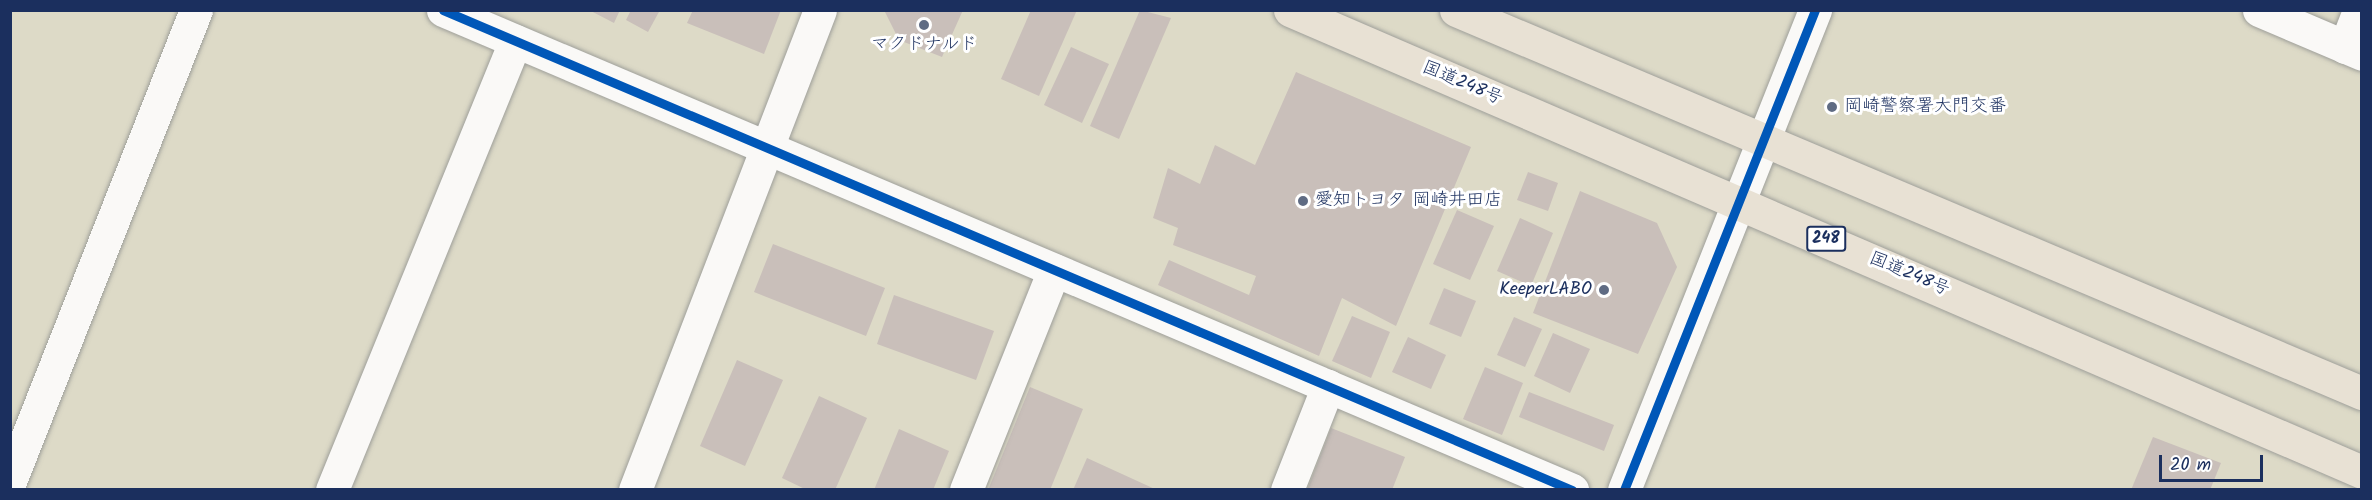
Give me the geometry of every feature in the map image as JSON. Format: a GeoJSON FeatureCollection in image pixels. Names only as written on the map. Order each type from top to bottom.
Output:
{"type":"FeatureCollection","features":[{"type":"Feature","properties":{"kind":"highway","name":"国道248号"},"geometry":{"type":"LineString","coordinates":[[1290,10],[1739,201],[2361,472]]}},
{"type":"Feature","properties":{"kind":"highway"},"geometry":{"type":"LineString","coordinates":[[1456,10],[1763,142],[2361,393]]}},
{"type":"Feature","properties":{"kind":"street"},"geometry":{"type":"LineString","coordinates":[[10,481],[196,10]]}},
{"type":"Feature","properties":{"kind":"street"},"geometry":{"type":"LineString","coordinates":[[443,10],[1572,489]]}},
{"type":"Feature","properties":{"kind":"street"},"geometry":{"type":"LineString","coordinates":[[634,489],[820,10]]}},
{"type":"Feature","properties":{"kind":"street"},"geometry":{"type":"LineString","coordinates":[[1624,489],[1815,10]]}},
{"type":"Feature","properties":{"kind":"street"},"geometry":{"type":"LineString","coordinates":[[2259,10],[2353,50],[2359,10]]}},
{"type":"Feature","properties":{"kind":"street"},"geometry":{"type":"LineString","coordinates":[[332,489],[515,41]]}},
{"type":"Feature","properties":{"kind":"street"},"geometry":{"type":"LineString","coordinates":[[966,489],[1054,270]]}},
{"type":"Feature","properties":{"kind":"street"},"geometry":{"type":"LineString","coordinates":[[1287,489],[1328,386]]}},
{"type":"Feature","properties":{"kind":"building"},"geometry":{"type":"Polygon","coordinates":[[[589,10],[620,10],[614,23],[589,10]]]}},
{"type":"Feature","properties":{"kind":"building"},"geometry":{"type":"Polygon","coordinates":[[[631,10],[660,10],[648,32],[626,20],[631,10]]]}},
{"type":"Feature","properties":{"kind":"building"},"geometry":{"type":"Polygon","coordinates":[[[693,10],[781,10],[764,54],[687,23],[693,10]]]}},
{"type":"Feature","properties":{"kind":"building","name":"マクドナルド"},"geometry":{"type":"Polygon","coordinates":[[[884,10],[963,10],[942,57],[899,40],[884,10]]]}},
{"type":"Feature","properties":{"kind":"building"},"geometry":{"type":"Polygon","coordinates":[[[1031,10],[1077,10],[1039,96],[1001,79],[1031,10]]]}},
{"type":"Feature","properties":{"kind":"building"},"geometry":{"type":"Polygon","coordinates":[[[1140,10],[1171,18],[1119,139],[1090,126],[1140,10]]]}},
{"type":"Feature","properties":{"kind":"building"},"geometry":{"type":"Polygon","coordinates":[[[1071,47],[1109,64],[1082,123],[1044,105],[1071,47]]]}},
{"type":"Feature","properties":{"kind":"building","name":"愛知トヨタ 岡崎井田店"},"geometry":{"type":"Polygon","coordinates":[[[1296,72],[1471,147],[1396,326],[1342,298],[1319,356],[1158,285],[1169,260],[1249,295],[1256,276],[1173,245],[1178,228],[1153,218],[1168,168],[1200,184],[1215,145],[1255,165],[1296,72]]]}},
{"type":"Feature","properties":{"kind":"building"},"geometry":{"type":"Polygon","coordinates":[[[1528,172],[1558,183],[1548,211],[1517,200],[1528,172]]]}},
{"type":"Feature","properties":{"kind":"building","name":"KeeperLABO"},"geometry":{"type":"Polygon","coordinates":[[[1580,191],[1657,223],[1677,267],[1638,354],[1533,313],[1580,191]]]}},
{"type":"Feature","properties":{"kind":"building"},"geometry":{"type":"Polygon","coordinates":[[[1457,210],[1494,226],[1470,280],[1433,264],[1457,210]]]}},
{"type":"Feature","properties":{"kind":"building"},"geometry":{"type":"Polygon","coordinates":[[[1520,218],[1553,233],[1531,286],[1497,271],[1520,218]]]}},
{"type":"Feature","properties":{"kind":"building"},"geometry":{"type":"Polygon","coordinates":[[[773,244],[885,288],[866,336],[754,292],[773,244]]]}},
{"type":"Feature","properties":{"kind":"building"},"geometry":{"type":"Polygon","coordinates":[[[1444,288],[1476,301],[1461,337],[1429,324],[1444,288]]]}},
{"type":"Feature","properties":{"kind":"building"},"geometry":{"type":"Polygon","coordinates":[[[894,295],[994,331],[976,380],[877,344],[894,295]]]}},
{"type":"Feature","properties":{"kind":"building"},"geometry":{"type":"Polygon","coordinates":[[[1352,316],[1390,332],[1371,378],[1332,361],[1352,316]]]}},
{"type":"Feature","properties":{"kind":"building"},"geometry":{"type":"Polygon","coordinates":[[[1514,317],[1542,329],[1525,367],[1497,355],[1514,317]]]}},
{"type":"Feature","properties":{"kind":"building"},"geometry":{"type":"Polygon","coordinates":[[[1553,333],[1590,349],[1570,393],[1534,376],[1553,333]]]}},
{"type":"Feature","properties":{"kind":"building"},"geometry":{"type":"Polygon","coordinates":[[[1408,337],[1446,355],[1431,389],[1392,372],[1408,337]]]}},
{"type":"Feature","properties":{"kind":"building"},"geometry":{"type":"Polygon","coordinates":[[[737,360],[783,380],[745,466],[700,446],[737,360]]]}},
{"type":"Feature","properties":{"kind":"building"},"geometry":{"type":"Polygon","coordinates":[[[1485,367],[1523,383],[1502,435],[1463,419],[1485,367]]]}},
{"type":"Feature","properties":{"kind":"building"},"geometry":{"type":"Polygon","coordinates":[[[1030,387],[1083,409],[1050,490],[988,490],[1030,387]]]}},
{"type":"Feature","properties":{"kind":"building"},"geometry":{"type":"Polygon","coordinates":[[[1529,392],[1614,425],[1604,451],[1519,417],[1529,392]]]}},
{"type":"Feature","properties":{"kind":"building"},"geometry":{"type":"Polygon","coordinates":[[[819,396],[867,418],[835,490],[807,490],[782,478],[819,396]]]}},
{"type":"Feature","properties":{"kind":"building"},"geometry":{"type":"Polygon","coordinates":[[[1331,428],[1405,457],[1392,490],[1307,490],[1331,428]]]}},
{"type":"Feature","properties":{"kind":"building"},"geometry":{"type":"Polygon","coordinates":[[[899,429],[949,451],[933,490],[874,490],[899,429]]]}},
{"type":"Feature","properties":{"kind":"building"},"geometry":{"type":"Polygon","coordinates":[[[2153,437],[2221,463],[2210,490],[2131,490],[2153,437]]]}},
{"type":"Feature","properties":{"kind":"building"},"geometry":{"type":"Polygon","coordinates":[[[1087,458],[1157,490],[1073,490],[1087,458]]]}},
{"type":"Feature","properties":{"kind":"cycle path"},"geometry":{"type":"LineString","coordinates":[[443,10],[1572,490]]}},
{"type":"Feature","properties":{"kind":"cycle path"},"geometry":{"type":"LineString","coordinates":[[1624,490],[1815,10]]}},
{"type":"Feature","properties":{"kind":"place","name":"マクドナルド"},"geometry":{"type":"Point","coordinates":[924,25]}},
{"type":"Feature","properties":{"kind":"place","name":"岡崎警察署大門交番"},"geometry":{"type":"Point","coordinates":[1832,107]}},
{"type":"Feature","properties":{"kind":"place","name":"愛知トヨタ 岡崎井田店"},"geometry":{"type":"Point","coordinates":[1303,201]}},
{"type":"Feature","properties":{"kind":"place","name":"KeeperLABO"},"geometry":{"type":"Point","coordinates":[1604,290]}}]}
